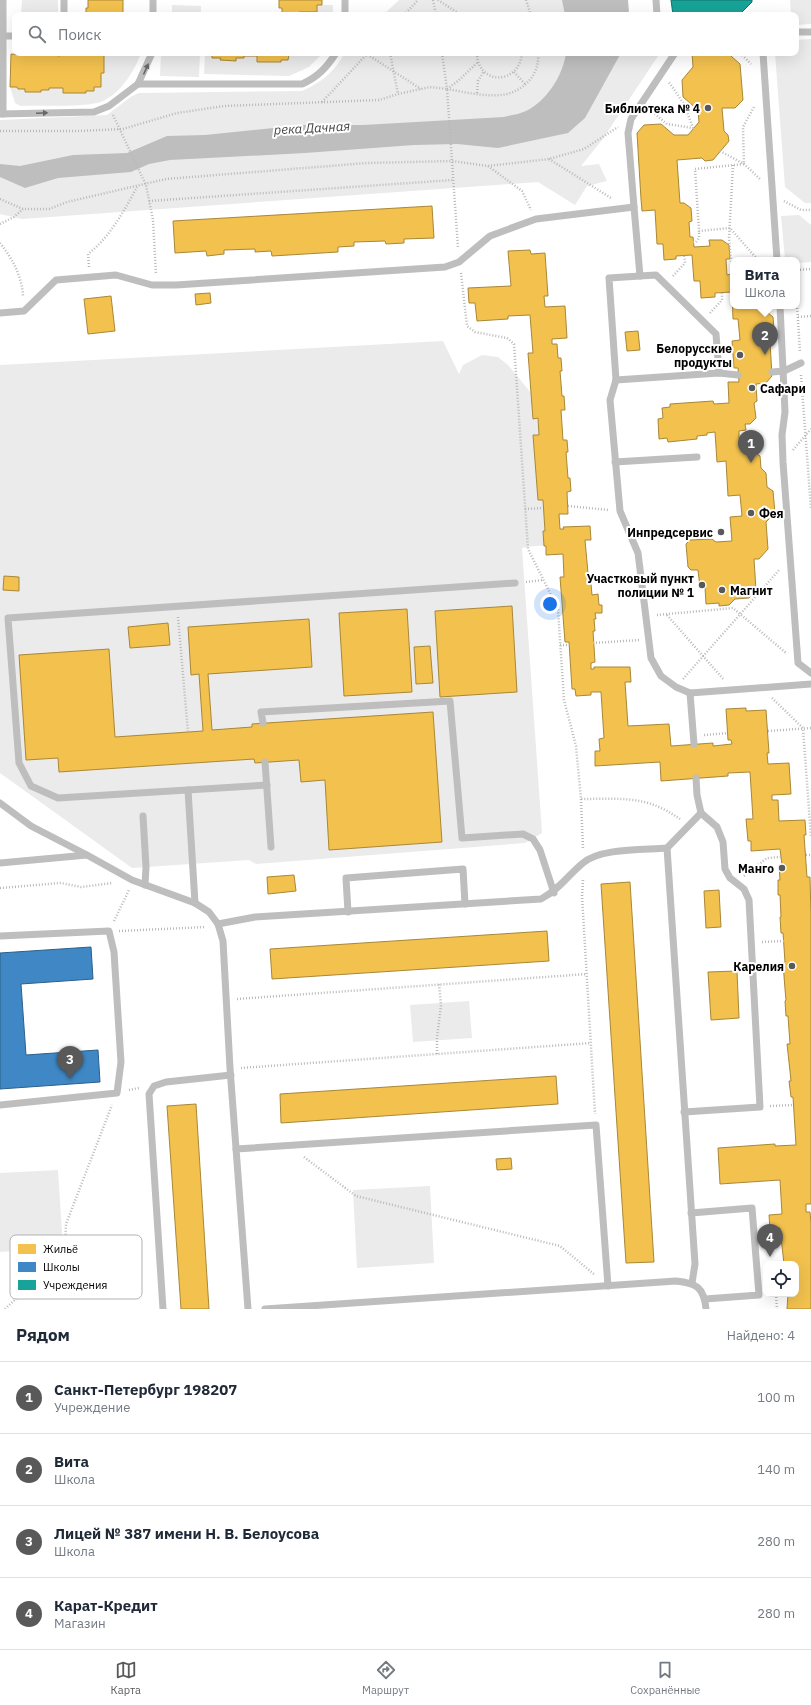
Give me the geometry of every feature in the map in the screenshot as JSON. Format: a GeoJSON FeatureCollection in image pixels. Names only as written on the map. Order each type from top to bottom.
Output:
{"type":"FeatureCollection","features":[{"type":"Feature","properties":{"kind":"lane"},"geometry":{"type":"LineString","coordinates":[[3,0],[1,114],[94,112],[110,106],[138,84],[151,56]]}},
{"type":"Feature","properties":{"kind":"lane"},"geometry":{"type":"LineString","coordinates":[[64,0],[64,12]]}},
{"type":"Feature","properties":{"kind":"lane"},"geometry":{"type":"LineString","coordinates":[[153,12],[154,0]]}},
{"type":"Feature","properties":{"kind":"lane"},"geometry":{"type":"LineString","coordinates":[[345,0],[345,12]]}},
{"type":"Feature","properties":{"kind":"lane"},"geometry":{"type":"LineString","coordinates":[[656,0],[658,12]]}},
{"type":"Feature","properties":{"kind":"lane"},"geometry":{"type":"LineString","coordinates":[[799,32],[811,32]]}},
{"type":"Feature","properties":{"kind":"lane"},"geometry":{"type":"LineString","coordinates":[[3,36],[12,36]]}},
{"type":"Feature","properties":{"kind":"lane"},"geometry":{"type":"LineString","coordinates":[[138,84],[302,84],[321,73],[334,56]]}},
{"type":"Feature","properties":{"kind":"lane"},"geometry":{"type":"LineString","coordinates":[[640,276],[631,208],[628,134],[631,119],[673,56]]}},
{"type":"Feature","properties":{"kind":"lane"},"geometry":{"type":"LineString","coordinates":[[763,56],[777,257]]}},
{"type":"Feature","properties":{"kind":"lane"},"geometry":{"type":"LineString","coordinates":[[0,313],[24,311],[56,280],[116,275],[156,285],[445,267],[459,262],[490,236],[536,219],[631,208]]}},
{"type":"Feature","properties":{"kind":"lane"},"geometry":{"type":"LineString","coordinates":[[719,373],[716,334],[667,283],[656,275],[609,278],[616,380],[610,400],[620,512],[638,553],[647,639],[651,658],[661,676],[676,687],[690,693],[811,684]]}},
{"type":"Feature","properties":{"kind":"lane"},"geometry":{"type":"LineString","coordinates":[[780,309],[785,412],[782,435],[783,462],[798,663],[811,673]]}},
{"type":"Feature","properties":{"kind":"lane"},"geometry":{"type":"LineString","coordinates":[[772,372],[784,371],[801,363]]}},
{"type":"Feature","properties":{"kind":"lane"},"geometry":{"type":"LineString","coordinates":[[616,380],[719,373],[738,375]]}},
{"type":"Feature","properties":{"kind":"lane"},"geometry":{"type":"LineString","coordinates":[[615,462],[697,457]]}},
{"type":"Feature","properties":{"kind":"lane"},"geometry":{"type":"LineString","coordinates":[[267,785],[58,798],[31,786],[19,763],[8,618],[515,583]]}},
{"type":"Feature","properties":{"kind":"lane"},"geometry":{"type":"LineString","coordinates":[[690,693],[694,744]]}},
{"type":"Feature","properties":{"kind":"lane"},"geometry":{"type":"LineString","coordinates":[[263,723],[261,712],[450,701],[462,838],[523,834],[532,839],[540,850],[554,892]]}},
{"type":"Feature","properties":{"kind":"lane"},"geometry":{"type":"LineString","coordinates":[[265,762],[271,848]]}},
{"type":"Feature","properties":{"kind":"lane"},"geometry":{"type":"LineString","coordinates":[[684,1112],[760,1107],[749,900],[744,889],[730,878],[725,869],[723,842],[717,827],[701,813],[697,795],[696,778]]}},
{"type":"Feature","properties":{"kind":"lane"},"geometry":{"type":"LineString","coordinates":[[188,790],[195,903]]}},
{"type":"Feature","properties":{"kind":"lane"},"geometry":{"type":"LineString","coordinates":[[0,803],[31,826],[132,880],[195,903],[209,912],[218,924],[222,941],[230,1072],[248,1309]]}},
{"type":"Feature","properties":{"kind":"lane"},"geometry":{"type":"LineString","coordinates":[[218,924],[256,917],[541,899],[554,892],[583,863],[593,856],[604,853],[667,848],[701,813]]}},
{"type":"Feature","properties":{"kind":"lane"},"geometry":{"type":"LineString","coordinates":[[143,816],[146,867],[145,885]]}},
{"type":"Feature","properties":{"kind":"lane"},"geometry":{"type":"LineString","coordinates":[[667,848],[695,1264],[692,1283]]}},
{"type":"Feature","properties":{"kind":"lane"},"geometry":{"type":"LineString","coordinates":[[0,862],[87,855]]}},
{"type":"Feature","properties":{"kind":"lane"},"geometry":{"type":"LineString","coordinates":[[348,912],[346,878],[463,869],[465,904]]}},
{"type":"Feature","properties":{"kind":"lane"},"geometry":{"type":"LineString","coordinates":[[0,936],[109,931],[114,952],[121,1062],[117,1093],[0,1104]]}},
{"type":"Feature","properties":{"kind":"lane"},"geometry":{"type":"LineString","coordinates":[[163,1309],[149,1094],[154,1086],[166,1082],[230,1072]]}},
{"type":"Feature","properties":{"kind":"lane"},"geometry":{"type":"LineString","coordinates":[[236,1149],[596,1125],[608,1286]]}},
{"type":"Feature","properties":{"kind":"lane"},"geometry":{"type":"LineString","coordinates":[[691,1213],[752,1208],[759,1295],[705,1299]]}},
{"type":"Feature","properties":{"kind":"lane"},"geometry":{"type":"LineString","coordinates":[[265,1309],[676,1281],[692,1283],[700,1289],[705,1299],[706,1309]]}},
{"type":"Feature","properties":{"kind":"path"},"geometry":{"type":"LineString","coordinates":[[407,12],[418,0]]}},
{"type":"Feature","properties":{"kind":"path"},"geometry":{"type":"LineString","coordinates":[[433,0],[435,12]]}},
{"type":"Feature","properties":{"kind":"path"},"geometry":{"type":"LineString","coordinates":[[438,0],[456,12]]}},
{"type":"Feature","properties":{"kind":"path"},"geometry":{"type":"LineString","coordinates":[[526,0],[529,12]]}},
{"type":"Feature","properties":{"kind":"path"},"geometry":{"type":"LineString","coordinates":[[322,102],[363,56]]}},
{"type":"Feature","properties":{"kind":"path"},"geometry":{"type":"LineString","coordinates":[[371,56],[421,89]]}},
{"type":"Feature","properties":{"kind":"path"},"geometry":{"type":"LineString","coordinates":[[391,56],[398,94]]}},
{"type":"Feature","properties":{"kind":"path"},"geometry":{"type":"LineString","coordinates":[[442,56],[448,100],[458,253]]}},
{"type":"Feature","properties":{"kind":"path"},"geometry":{"type":"LineString","coordinates":[[477,56],[478,62],[484,71],[494,77],[501,77],[514,72],[518,66],[521,56]]}},
{"type":"Feature","properties":{"kind":"path"},"geometry":{"type":"LineString","coordinates":[[0,131],[78,131],[120,129],[177,113],[224,106],[379,100],[430,87],[477,93],[507,94],[526,84],[534,76],[539,62],[538,56]]}},
{"type":"Feature","properties":{"kind":"path"},"geometry":{"type":"LineString","coordinates":[[743,56],[750,63],[751,68]]}},
{"type":"Feature","properties":{"kind":"path"},"geometry":{"type":"LineString","coordinates":[[447,89],[478,62]]}},
{"type":"Feature","properties":{"kind":"path"},"geometry":{"type":"LineString","coordinates":[[477,93],[478,81],[484,71]]}},
{"type":"Feature","properties":{"kind":"path"},"geometry":{"type":"LineString","coordinates":[[514,72],[526,84]]}},
{"type":"Feature","properties":{"kind":"path"},"geometry":{"type":"LineString","coordinates":[[641,103],[667,124],[693,128],[684,104],[670,83],[660,75]]}},
{"type":"Feature","properties":{"kind":"path"},"geometry":{"type":"LineString","coordinates":[[693,242],[696,242],[699,238],[695,169],[744,164],[743,127],[754,109],[754,102]]}},
{"type":"Feature","properties":{"kind":"path"},"geometry":{"type":"LineString","coordinates":[[0,199],[23,209],[49,209],[67,202],[138,187],[166,179],[367,163],[452,161],[488,166],[549,159],[584,149],[631,119]]}},
{"type":"Feature","properties":{"kind":"path"},"geometry":{"type":"LineString","coordinates":[[120,129],[146,185],[153,220],[156,285]]}},
{"type":"Feature","properties":{"kind":"path"},"geometry":{"type":"LineString","coordinates":[[549,159],[631,208]]}},
{"type":"Feature","properties":{"kind":"path"},"geometry":{"type":"LineString","coordinates":[[731,257],[729,238],[733,165]]}},
{"type":"Feature","properties":{"kind":"path"},"geometry":{"type":"LineString","coordinates":[[488,166],[522,191],[536,219]]}},
{"type":"Feature","properties":{"kind":"path"},"geometry":{"type":"LineString","coordinates":[[149,201],[453,180]]}},
{"type":"Feature","properties":{"kind":"path"},"geometry":{"type":"LineString","coordinates":[[90,278],[88,254],[97,247],[119,219],[138,187]]}},
{"type":"Feature","properties":{"kind":"path"},"geometry":{"type":"LineString","coordinates":[[0,224],[14,217],[23,209]]}},
{"type":"Feature","properties":{"kind":"path"},"geometry":{"type":"LineString","coordinates":[[699,230],[730,228]]}},
{"type":"Feature","properties":{"kind":"path"},"geometry":{"type":"LineString","coordinates":[[730,228],[755,257]]}},
{"type":"Feature","properties":{"kind":"path"},"geometry":{"type":"LineString","coordinates":[[0,243],[11,256],[18,275],[23,292],[24,311]]}},
{"type":"Feature","properties":{"kind":"path"},"geometry":{"type":"LineString","coordinates":[[667,283],[685,263],[684,255]]}},
{"type":"Feature","properties":{"kind":"path"},"geometry":{"type":"LineString","coordinates":[[459,262],[467,326],[475,332],[507,338],[514,344],[528,549],[558,609],[564,700],[576,746],[584,837],[582,896],[596,1125]]}},
{"type":"Feature","properties":{"kind":"path"},"geometry":{"type":"LineString","coordinates":[[800,270],[811,269]]}},
{"type":"Feature","properties":{"kind":"path"},"geometry":{"type":"LineString","coordinates":[[703,321],[722,300],[722,293]]}},
{"type":"Feature","properties":{"kind":"path"},"geometry":{"type":"LineString","coordinates":[[797,309],[811,509]]}},
{"type":"Feature","properties":{"kind":"path"},"geometry":{"type":"LineString","coordinates":[[798,317],[811,316]]}},
{"type":"Feature","properties":{"kind":"path"},"geometry":{"type":"LineString","coordinates":[[783,462],[811,430]]}},
{"type":"Feature","properties":{"kind":"path"},"geometry":{"type":"LineString","coordinates":[[568,506],[620,512]]}},
{"type":"Feature","properties":{"kind":"path"},"geometry":{"type":"LineString","coordinates":[[525,509],[543,508]]}},
{"type":"Feature","properties":{"kind":"path"},"geometry":{"type":"LineString","coordinates":[[676,687],[790,557]]}},
{"type":"Feature","properties":{"kind":"path"},"geometry":{"type":"LineString","coordinates":[[515,583],[543,580]]}},
{"type":"Feature","properties":{"kind":"path"},"geometry":{"type":"LineString","coordinates":[[177,606],[188,732]]}},
{"type":"Feature","properties":{"kind":"path"},"geometry":{"type":"LineString","coordinates":[[645,616],[733,608],[798,663]]}},
{"type":"Feature","properties":{"kind":"path"},"geometry":{"type":"LineString","coordinates":[[666,614],[733,690]]}},
{"type":"Feature","properties":{"kind":"path"},"geometry":{"type":"LineString","coordinates":[[594,643],[647,639]]}},
{"type":"Feature","properties":{"kind":"path"},"geometry":{"type":"LineString","coordinates":[[560,645],[569,645]]}},
{"type":"Feature","properties":{"kind":"path"},"geometry":{"type":"LineString","coordinates":[[761,688],[803,728],[811,837]]}},
{"type":"Feature","properties":{"kind":"path"},"geometry":{"type":"LineString","coordinates":[[768,731],[811,728]]}},
{"type":"Feature","properties":{"kind":"path"},"geometry":{"type":"LineString","coordinates":[[693,736],[728,734]]}},
{"type":"Feature","properties":{"kind":"path"},"geometry":{"type":"LineString","coordinates":[[581,799],[644,802],[660,808],[689,824]]}},
{"type":"Feature","properties":{"kind":"path"},"geometry":{"type":"LineString","coordinates":[[806,855],[811,855]]}},
{"type":"Feature","properties":{"kind":"path"},"geometry":{"type":"LineString","coordinates":[[736,883],[766,858],[781,857]]}},
{"type":"Feature","properties":{"kind":"path"},"geometry":{"type":"LineString","coordinates":[[0,888],[61,883],[81,887],[132,880],[124,901],[109,931],[203,927],[218,924]]}},
{"type":"Feature","properties":{"kind":"path"},"geometry":{"type":"LineString","coordinates":[[751,943],[784,940]]}},
{"type":"Feature","properties":{"kind":"path"},"geometry":{"type":"LineString","coordinates":[[226,1000],[587,974]]}},
{"type":"Feature","properties":{"kind":"path"},"geometry":{"type":"LineString","coordinates":[[437,1054],[440,1005],[439,984]]}},
{"type":"Feature","properties":{"kind":"path"},"geometry":{"type":"LineString","coordinates":[[230,1072],[437,1054],[591,1043]]}},
{"type":"Feature","properties":{"kind":"path"},"geometry":{"type":"LineString","coordinates":[[117,1093],[141,1087],[154,1086]]}},
{"type":"Feature","properties":{"kind":"path"},"geometry":{"type":"LineString","coordinates":[[66,1235],[66,1224],[113,1103]]}},
{"type":"Feature","properties":{"kind":"path"},"geometry":{"type":"LineString","coordinates":[[760,1107],[794,1105]]}},
{"type":"Feature","properties":{"kind":"path"},"geometry":{"type":"LineString","coordinates":[[303,1156],[356,1196],[560,1246],[597,1277]]}},
{"type":"Feature","properties":{"kind":"path"},"geometry":{"type":"LineString","coordinates":[[5,1309],[16,1299]]}},
{"type":"Feature","properties":{"kind":"shaded area"},"geometry":{"type":"Polygon","coordinates":[[[22,0],[58,0],[58,12],[21,12],[22,0]]]}},
{"type":"Feature","properties":{"kind":"shaded area"},"geometry":{"type":"Polygon","coordinates":[[[399,0],[628,0],[629,12],[386,12],[399,0]]]}},
{"type":"Feature","properties":{"kind":"shaded area"},"geometry":{"type":"Polygon","coordinates":[[[790,0],[811,0],[811,24],[799,25],[799,12],[791,12],[790,0]]]}},
{"type":"Feature","properties":{"kind":"shaded area"},"geometry":{"type":"Polygon","coordinates":[[[172,5],[201,6],[201,12],[172,12],[172,5]]]}},
{"type":"Feature","properties":{"kind":"shaded area"},"geometry":{"type":"Polygon","coordinates":[[[317,5],[333,5],[333,12],[317,12],[317,5]]]}},
{"type":"Feature","properties":{"kind":"shaded area"},"geometry":{"type":"Polygon","coordinates":[[[811,39],[811,203],[805,203],[785,187],[775,56],[799,56],[799,40],[811,39]]]}},
{"type":"Feature","properties":{"kind":"shaded area"},"geometry":{"type":"Polygon","coordinates":[[[104,56],[140,56],[131,74],[116,93],[103,101],[96,103],[86,105],[20,106],[15,103],[10,87],[25,89],[26,92],[41,92],[41,90],[49,90],[49,88],[63,88],[63,93],[85,93],[86,91],[94,91],[94,87],[101,87],[101,73],[104,73],[104,56]]]}},
{"type":"Feature","properties":{"kind":"shaded area"},"geometry":{"type":"Polygon","coordinates":[[[161,56],[200,56],[199,77],[160,76],[161,56]]]}},
{"type":"Feature","properties":{"kind":"shaded area"},"geometry":{"type":"Polygon","coordinates":[[[205,56],[215,56],[221,58],[221,60],[236,61],[236,58],[244,58],[244,56],[257,56],[258,62],[280,62],[281,60],[288,60],[289,56],[320,56],[309,67],[289,76],[204,74],[205,56]]]}},
{"type":"Feature","properties":{"kind":"shaded area"},"geometry":{"type":"Polygon","coordinates":[[[342,56],[658,56],[602,140],[581,166],[599,164],[607,181],[587,186],[575,205],[538,182],[22,219],[0,214],[0,120],[107,115],[132,96],[139,93],[302,91],[327,76],[342,56]]]}},
{"type":"Feature","properties":{"kind":"shaded area"},"geometry":{"type":"Polygon","coordinates":[[[799,215],[811,225],[811,262],[800,263],[800,257],[785,257],[781,216],[799,215]]]}},
{"type":"Feature","properties":{"kind":"shaded area"},"geometry":{"type":"Polygon","coordinates":[[[443,341],[459,374],[463,365],[482,355],[498,357],[508,365],[531,393],[533,418],[538,418],[539,435],[533,435],[538,500],[543,500],[545,531],[543,531],[544,546],[522,548],[542,833],[525,843],[256,864],[249,860],[132,868],[0,773],[0,365],[443,341]]]}},
{"type":"Feature","properties":{"kind":"shaded area"},"geometry":{"type":"Polygon","coordinates":[[[469,1001],[472,1038],[413,1042],[410,1005],[469,1001]]]}},
{"type":"Feature","properties":{"kind":"shaded area"},"geometry":{"type":"Polygon","coordinates":[[[58,1170],[62,1235],[10,1235],[10,1251],[0,1252],[0,1173],[58,1170]]]}},
{"type":"Feature","properties":{"kind":"shaded area"},"geometry":{"type":"Polygon","coordinates":[[[430,1186],[434,1263],[357,1268],[353,1190],[430,1186]]]}},
{"type":"Feature","properties":{"kind":"water"},"geometry":{"type":"Polygon","coordinates":[[[562,0],[628,0],[629,12],[564,12],[562,0]]]}},
{"type":"Feature","properties":{"kind":"water","name":"река Дачная"},"geometry":{"type":"Polygon","coordinates":[[[565,56],[619,56],[585,118],[568,133],[498,148],[457,144],[414,145],[305,153],[170,160],[149,164],[131,172],[58,178],[25,188],[0,177],[0,164],[20,166],[73,155],[127,153],[167,136],[205,135],[303,125],[363,125],[504,117],[526,111],[541,101],[558,78],[565,56]]]}},
{"type":"Feature","properties":{"kind":"building: Жильё"},"geometry":{"type":"Polygon","coordinates":[[[88,0],[123,0],[123,12],[86,12],[86,8],[88,8],[88,0]]]}},
{"type":"Feature","properties":{"kind":"building: Жильё"},"geometry":{"type":"Polygon","coordinates":[[[279,0],[322,0],[322,5],[317,5],[317,12],[282,12],[282,8],[279,8],[279,0]]]}},
{"type":"Feature","properties":{"kind":"building: Жильё"},"geometry":{"type":"Polygon","coordinates":[[[11,54],[12,56],[104,56],[104,73],[101,73],[101,87],[94,87],[94,91],[86,91],[86,93],[63,93],[63,88],[49,88],[49,90],[41,90],[41,92],[25,92],[25,89],[10,87],[11,54]]]}},
{"type":"Feature","properties":{"kind":"building: Жильё"},"geometry":{"type":"Polygon","coordinates":[[[212,56],[244,56],[244,58],[236,58],[236,61],[212,58],[212,56]]]}},
{"type":"Feature","properties":{"kind":"building: Жильё"},"geometry":{"type":"Polygon","coordinates":[[[257,56],[289,56],[288,60],[281,60],[281,62],[257,62],[257,56]]]}},
{"type":"Feature","properties":{"kind":"building: Жильё"},"geometry":{"type":"Polygon","coordinates":[[[692,56],[731,56],[740,64],[743,100],[735,108],[722,108],[724,131],[728,135],[729,141],[713,160],[705,161],[702,158],[677,160],[680,203],[684,203],[691,208],[692,221],[689,222],[690,237],[693,237],[694,247],[710,246],[709,240],[722,240],[729,245],[730,259],[726,259],[727,275],[730,274],[730,292],[715,293],[715,297],[701,298],[700,281],[694,281],[692,255],[676,256],[676,259],[664,260],[663,244],[657,244],[655,210],[642,211],[637,133],[644,125],[661,124],[674,135],[688,135],[699,122],[698,110],[683,97],[682,80],[693,67],[692,56]]]}},
{"type":"Feature","properties":{"kind":"building: Жильё"},"geometry":{"type":"Polygon","coordinates":[[[432,206],[434,238],[404,239],[404,243],[386,244],[385,241],[354,242],[354,246],[338,247],[338,252],[272,256],[271,251],[255,252],[255,249],[224,250],[224,254],[207,256],[206,251],[175,253],[173,221],[432,206]]]}},
{"type":"Feature","properties":{"kind":"building: Жильё"},"geometry":{"type":"Polygon","coordinates":[[[530,250],[531,254],[545,253],[548,296],[544,296],[545,307],[565,306],[567,338],[552,339],[552,344],[557,344],[558,358],[561,358],[562,371],[560,371],[565,410],[561,410],[563,440],[567,440],[568,452],[566,452],[568,478],[570,478],[571,491],[567,492],[568,514],[559,514],[560,529],[564,529],[563,527],[590,526],[591,540],[585,540],[589,584],[591,584],[592,595],[598,594],[599,605],[602,605],[602,613],[595,613],[595,631],[593,631],[595,662],[591,663],[591,669],[594,669],[594,667],[630,667],[631,682],[625,682],[628,726],[669,724],[671,746],[713,743],[713,746],[732,744],[731,740],[728,740],[726,709],[746,708],[746,711],[766,710],[769,753],[767,753],[768,764],[789,763],[791,794],[772,795],[772,800],[778,800],[779,821],[805,820],[806,835],[804,835],[807,877],[810,877],[811,1204],[806,1204],[806,1212],[810,1212],[811,1223],[811,1309],[787,1309],[788,1297],[799,1297],[799,1261],[784,1261],[780,1228],[770,1229],[769,1215],[782,1214],[780,1180],[720,1184],[718,1148],[775,1144],[775,1146],[796,1145],[793,1097],[791,1097],[789,1081],[791,1081],[787,1044],[790,1044],[788,1016],[786,1016],[783,963],[785,962],[783,933],[781,933],[780,895],[778,895],[778,880],[780,880],[779,865],[782,865],[780,849],[751,851],[751,841],[748,841],[746,819],[753,819],[750,772],[728,773],[728,776],[661,781],[660,762],[595,766],[595,751],[600,751],[599,739],[604,738],[601,692],[591,692],[591,695],[576,696],[575,689],[572,689],[569,642],[565,642],[560,577],[564,577],[563,554],[546,555],[546,546],[544,546],[543,531],[545,531],[543,500],[538,500],[533,435],[539,435],[538,418],[533,419],[528,353],[533,353],[530,315],[508,316],[508,319],[477,321],[475,303],[469,303],[468,288],[511,286],[508,251],[530,250]]]}},
{"type":"Feature","properties":{"kind":"building: Жильё"},"geometry":{"type":"Polygon","coordinates":[[[210,293],[211,303],[196,305],[195,294],[210,293]]]}},
{"type":"Feature","properties":{"kind":"building: Жильё"},"geometry":{"type":"Polygon","coordinates":[[[111,296],[115,331],[88,334],[84,299],[111,296]]]}},
{"type":"Feature","properties":{"kind":"building: Жильё"},"geometry":{"type":"Polygon","coordinates":[[[733,309],[768,309],[768,313],[773,317],[775,342],[770,342],[772,376],[766,383],[756,384],[757,401],[754,403],[756,418],[750,424],[745,424],[746,430],[739,431],[739,438],[744,442],[745,452],[753,451],[760,456],[761,468],[766,473],[767,487],[773,491],[775,513],[766,522],[768,549],[759,559],[754,559],[756,590],[749,598],[735,599],[729,605],[719,606],[719,603],[706,604],[705,587],[700,587],[698,570],[691,570],[688,567],[686,544],[690,540],[712,539],[716,542],[732,541],[730,517],[742,516],[740,495],[728,496],[726,461],[717,462],[715,432],[697,436],[697,439],[668,442],[667,438],[659,439],[658,419],[663,418],[662,408],[670,407],[670,404],[713,401],[714,404],[729,403],[728,382],[739,382],[738,368],[734,368],[732,341],[740,340],[738,319],[733,319],[733,309]]]}},
{"type":"Feature","properties":{"kind":"building: Жильё"},"geometry":{"type":"Polygon","coordinates":[[[638,331],[640,350],[627,351],[625,332],[638,331]]]}},
{"type":"Feature","properties":{"kind":"building: Жильё"},"geometry":{"type":"Polygon","coordinates":[[[4,576],[19,577],[19,591],[3,590],[4,576]]]}},
{"type":"Feature","properties":{"kind":"building: Жильё"},"geometry":{"type":"Polygon","coordinates":[[[512,606],[517,692],[440,697],[435,611],[512,606]]]}},
{"type":"Feature","properties":{"kind":"building: Жильё"},"geometry":{"type":"Polygon","coordinates":[[[407,609],[412,692],[344,696],[339,613],[407,609]]]}},
{"type":"Feature","properties":{"kind":"building: Жильё"},"geometry":{"type":"Polygon","coordinates":[[[309,619],[312,667],[208,674],[212,730],[252,727],[252,724],[433,712],[442,842],[329,850],[325,780],[301,782],[299,760],[255,763],[254,759],[59,772],[58,758],[26,760],[19,655],[109,649],[115,737],[203,731],[199,674],[191,675],[188,627],[309,619]]]}},
{"type":"Feature","properties":{"kind":"building: Жильё"},"geometry":{"type":"Polygon","coordinates":[[[168,623],[170,645],[130,648],[128,627],[168,623]]]}},
{"type":"Feature","properties":{"kind":"building: Жильё"},"geometry":{"type":"Polygon","coordinates":[[[430,646],[433,683],[416,684],[414,647],[430,646]]]}},
{"type":"Feature","properties":{"kind":"building: Жильё"},"geometry":{"type":"Polygon","coordinates":[[[294,875],[296,891],[268,894],[267,877],[294,875]]]}},
{"type":"Feature","properties":{"kind":"building: Жильё"},"geometry":{"type":"Polygon","coordinates":[[[630,882],[654,1262],[626,1263],[601,884],[630,882]]]}},
{"type":"Feature","properties":{"kind":"building: Жильё"},"geometry":{"type":"Polygon","coordinates":[[[719,890],[721,927],[706,928],[704,891],[719,890]]]}},
{"type":"Feature","properties":{"kind":"building: Жильё"},"geometry":{"type":"Polygon","coordinates":[[[547,931],[549,961],[272,979],[270,949],[547,931]]]}},
{"type":"Feature","properties":{"kind":"building: Жильё"},"geometry":{"type":"Polygon","coordinates":[[[737,971],[739,1018],[711,1020],[708,972],[737,971]]]}},
{"type":"Feature","properties":{"kind":"building: Жильё"},"geometry":{"type":"Polygon","coordinates":[[[556,1076],[558,1104],[281,1123],[280,1094],[556,1076]]]}},
{"type":"Feature","properties":{"kind":"building: Жильё"},"geometry":{"type":"Polygon","coordinates":[[[196,1104],[209,1309],[181,1309],[167,1106],[196,1104]]]}},
{"type":"Feature","properties":{"kind":"building: Жильё"},"geometry":{"type":"Polygon","coordinates":[[[511,1158],[512,1169],[497,1170],[496,1159],[511,1158]]]}},
{"type":"Feature","properties":{"kind":"building: Школы"},"geometry":{"type":"Polygon","coordinates":[[[91,947],[93,979],[21,984],[26,1055],[98,1050],[100,1082],[0,1089],[0,953],[91,947]]]}},
{"type":"Feature","properties":{"kind":"building: Учреждения"},"geometry":{"type":"Polygon","coordinates":[[[671,0],[752,0],[752,2],[742,12],[673,12],[671,0]]]}},
{"type":"Feature","properties":{"kind":"place","name":"Библиотека № 4"},"geometry":{"type":"Point","coordinates":[708,108]}},
{"type":"Feature","properties":{"kind":"place","name":"Белорусские продукты"},"geometry":{"type":"Point","coordinates":[740,355]}},
{"type":"Feature","properties":{"kind":"place","name":"Вита"},"geometry":{"type":"Point","coordinates":[765,355]}},
{"type":"Feature","properties":{"kind":"place","name":"Сафари"},"geometry":{"type":"Point","coordinates":[752,388]}},
{"type":"Feature","properties":{"kind":"place","name":"Санкт-Петербург 198207"},"geometry":{"type":"Point","coordinates":[751,463]}},
{"type":"Feature","properties":{"kind":"place","name":"Фея"},"geometry":{"type":"Point","coordinates":[751,513]}},
{"type":"Feature","properties":{"kind":"place","name":"Инпредсервис"},"geometry":{"type":"Point","coordinates":[721,532]}},
{"type":"Feature","properties":{"kind":"place","name":"Участковый пункт полиции № 1"},"geometry":{"type":"Point","coordinates":[702,585]}},
{"type":"Feature","properties":{"kind":"place","name":"Магнит"},"geometry":{"type":"Point","coordinates":[722,590]}},
{"type":"Feature","properties":{"kind":"place","name":"Манго"},"geometry":{"type":"Point","coordinates":[782,868]}},
{"type":"Feature","properties":{"kind":"place","name":"Карелия"},"geometry":{"type":"Point","coordinates":[792,966]}},
{"type":"Feature","properties":{"kind":"place","name":"Лицей № 387 имени Н. В. Белоусова"},"geometry":{"type":"Point","coordinates":[70,1079]}},
{"type":"Feature","properties":{"kind":"place","name":"Карат-Кредит"},"geometry":{"type":"Point","coordinates":[770,1257]}}]}
